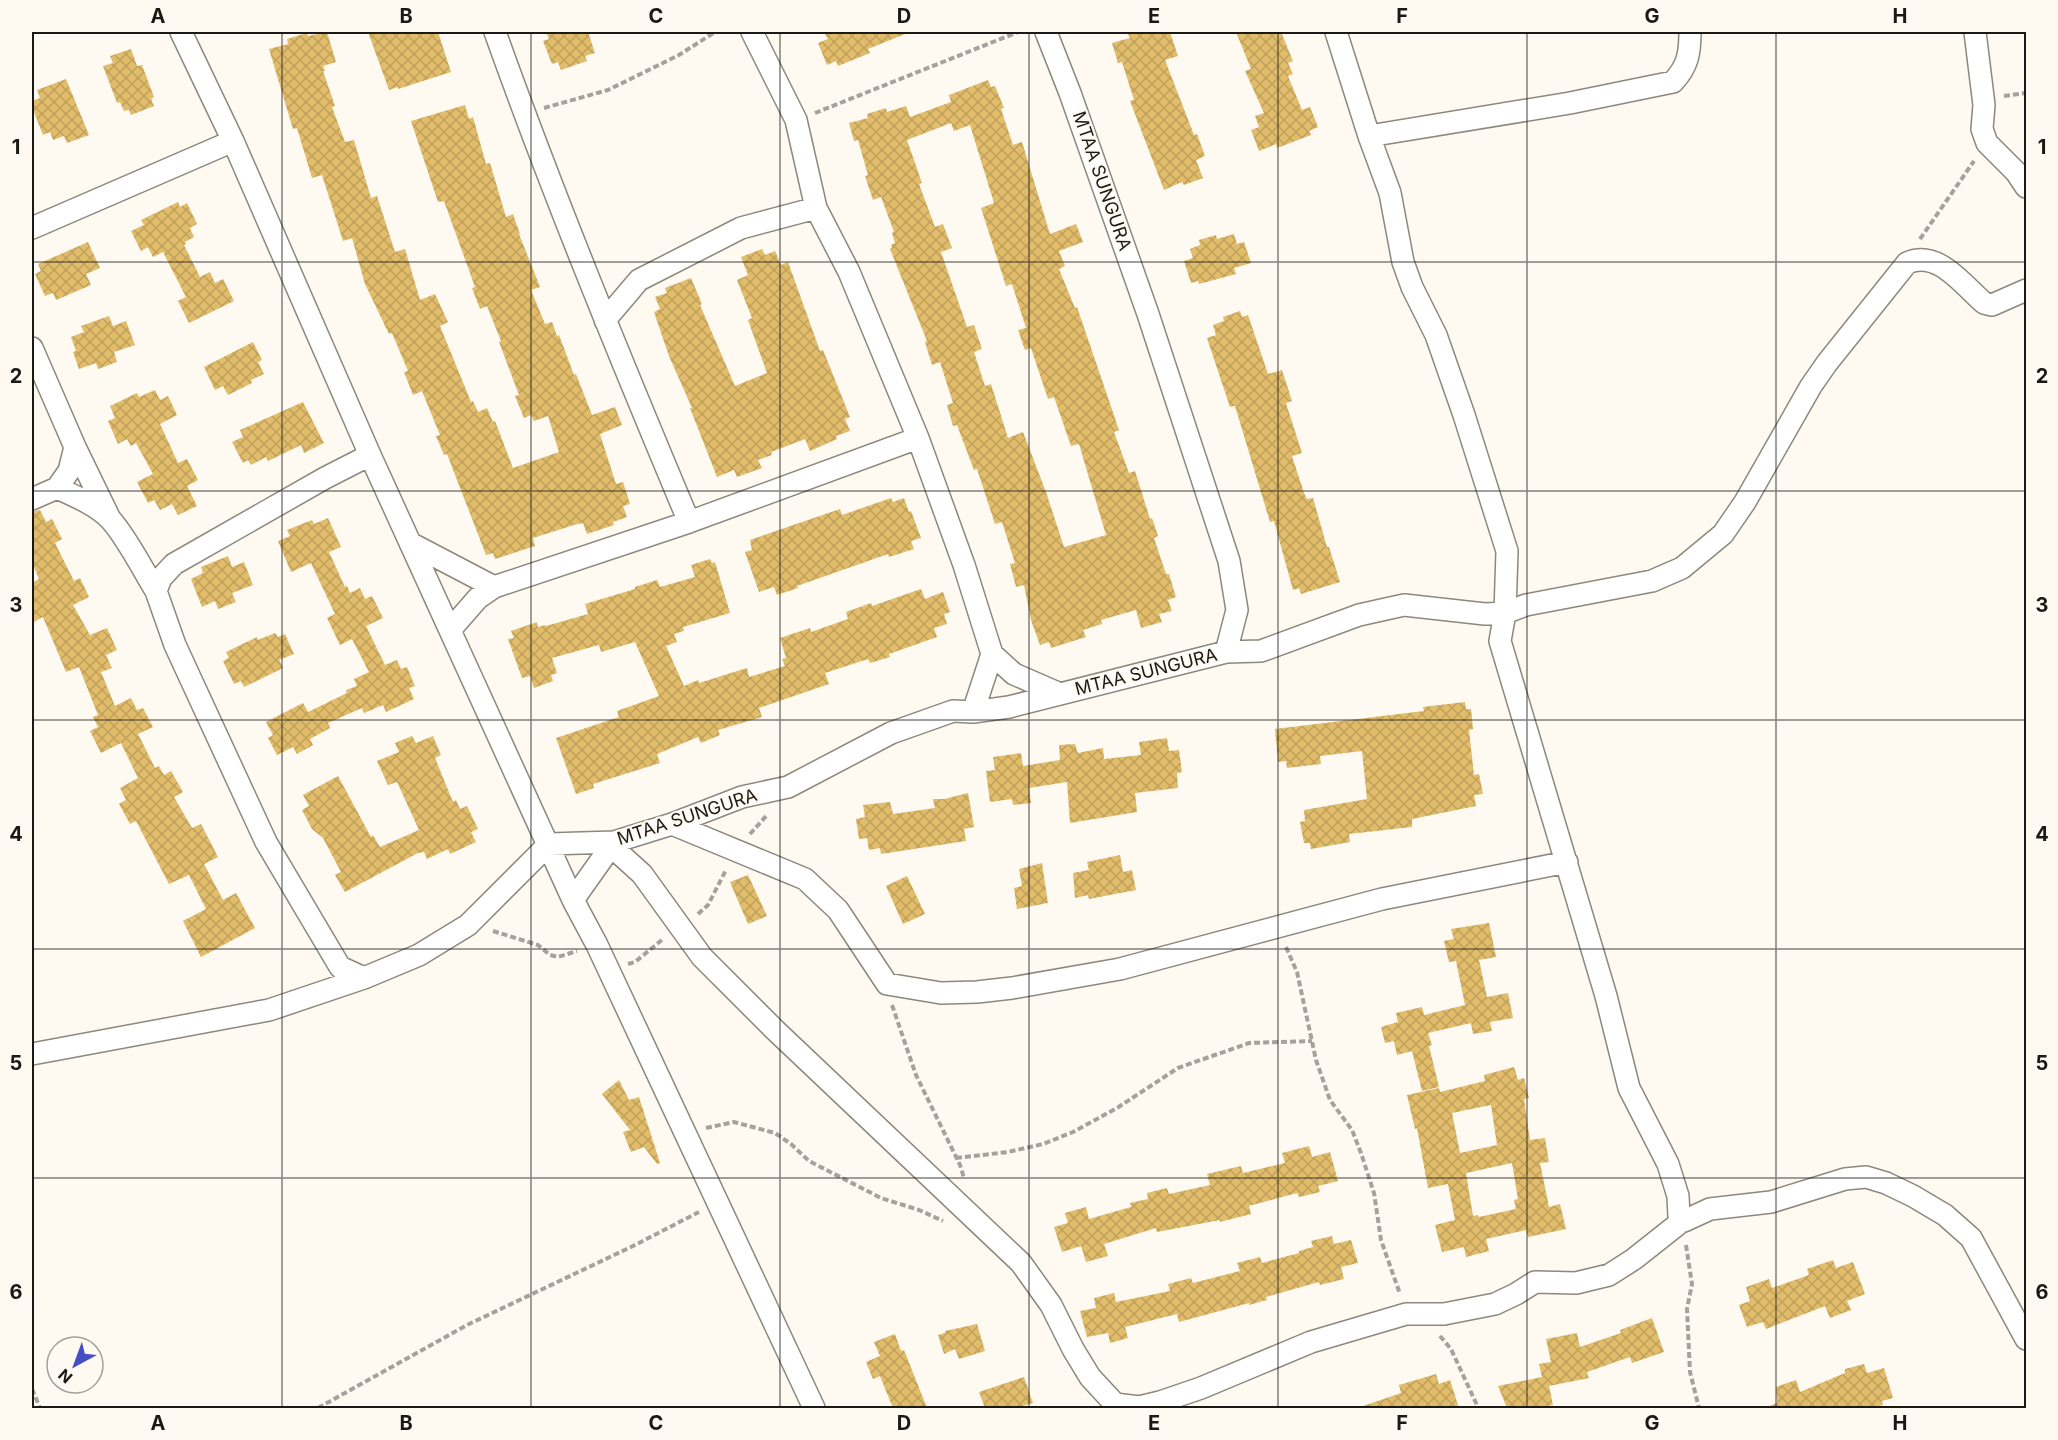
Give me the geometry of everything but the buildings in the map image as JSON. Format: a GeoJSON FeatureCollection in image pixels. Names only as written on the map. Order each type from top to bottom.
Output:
{"type":"FeatureCollection","features":[{"type":"Feature","properties":{"kind":"street"},"geometry":{"type":"LineString","coordinates":[[181,32],[233,141],[370,455],[573,900],[597,945],[814,1408]]}},
{"type":"Feature","properties":{"kind":"street"},"geometry":{"type":"LineString","coordinates":[[495,32],[524,114],[605,320],[689,522]]}},
{"type":"Feature","properties":{"kind":"street"},"geometry":{"type":"LineString","coordinates":[[752,32],[796,120],[816,208],[849,272],[918,438],[964,565],[992,654],[1014,674],[1060,694]]}},
{"type":"Feature","properties":{"kind":"street","name":"MTAA SUNGURA"},"geometry":{"type":"LineString","coordinates":[[549,844],[612,844],[742,797],[788,787],[891,733],[953,711],[973,712],[1009,707],[1226,652],[1237,610],[1229,561],[1148,314],[1047,32]]}},
{"type":"Feature","properties":{"kind":"street"},"geometry":{"type":"LineString","coordinates":[[1336,32],[1390,193],[1403,262],[1412,287],[1436,335],[1507,551],[1505,613],[1500,641],[1606,996],[1629,1088],[1668,1164],[1678,1196],[1679,1217],[1682,1221]]}},
{"type":"Feature","properties":{"kind":"street"},"geometry":{"type":"LineString","coordinates":[[1369,136],[1570,103],[1673,82],[1683,71],[1690,50],[1690,32]]}},
{"type":"Feature","properties":{"kind":"street"},"geometry":{"type":"LineString","coordinates":[[1975,32],[1984,105],[1982,129],[1987,143],[2016,172],[2026,187]]}},
{"type":"Feature","properties":{"kind":"street"},"geometry":{"type":"LineString","coordinates":[[32,228],[233,141]]}},
{"type":"Feature","properties":{"kind":"street"},"geometry":{"type":"LineString","coordinates":[[605,320],[639,280],[648,275],[741,228],[816,208]]}},
{"type":"Feature","properties":{"kind":"street"},"geometry":{"type":"LineString","coordinates":[[1226,652],[1261,651],[1359,615],[1404,605],[1485,614],[1505,613],[1526,605],[1652,581],[1682,568],[1723,534],[1745,502],[1796,411],[1827,363],[1907,263],[1916,259],[1928,259],[1941,265],[1984,303],[1992,305],[2026,290]]}},
{"type":"Feature","properties":{"kind":"street"},"geometry":{"type":"LineString","coordinates":[[32,348],[75,447],[110,519],[156,591],[175,645],[266,842],[340,967],[364,978]]}},
{"type":"Feature","properties":{"kind":"street"},"geometry":{"type":"LineString","coordinates":[[450,630],[478,598],[494,587],[689,522],[918,438]]}},
{"type":"Feature","properties":{"kind":"street"},"geometry":{"type":"LineString","coordinates":[[32,499],[57,488],[69,471],[75,447]]}},
{"type":"Feature","properties":{"kind":"street"},"geometry":{"type":"LineString","coordinates":[[156,591],[161,578],[174,564],[370,455]]}},
{"type":"Feature","properties":{"kind":"street"},"geometry":{"type":"LineString","coordinates":[[57,488],[88,503],[110,519]]}},
{"type":"Feature","properties":{"kind":"street"},"geometry":{"type":"LineString","coordinates":[[410,543],[494,587]]}},
{"type":"Feature","properties":{"kind":"street"},"geometry":{"type":"LineString","coordinates":[[135,556],[174,564]]}},
{"type":"Feature","properties":{"kind":"street"},"geometry":{"type":"LineString","coordinates":[[973,712],[992,654]]}},
{"type":"Feature","properties":{"kind":"street"},"geometry":{"type":"LineString","coordinates":[[672,824],[805,879],[838,910],[887,984],[941,993],[977,993],[1120,969],[1382,899],[1567,862]]}},
{"type":"Feature","properties":{"kind":"street"},"geometry":{"type":"LineString","coordinates":[[32,1054],[269,1010],[364,978],[419,955],[468,925],[549,844]]}},
{"type":"Feature","properties":{"kind":"street"},"geometry":{"type":"LineString","coordinates":[[573,900],[612,844],[642,874],[702,957],[775,1030],[1021,1263],[1051,1305],[1090,1377],[1115,1406],[1138,1408],[1201,1388],[1311,1342],[1406,1314],[1444,1314],[1495,1304],[1535,1282],[1576,1282],[1609,1275],[1634,1259],[1682,1221],[1710,1209],[1772,1202],[1845,1179],[1866,1177],[1886,1183],[1913,1196],[1945,1215],[1971,1238],[2026,1339]]}},
{"type":"Feature","properties":{"kind":"path"},"geometry":{"type":"LineString","coordinates":[[524,114],[608,90],[679,55],[715,32]]}},
{"type":"Feature","properties":{"kind":"path"},"geometry":{"type":"LineString","coordinates":[[796,120],[1018,32]]}},
{"type":"Feature","properties":{"kind":"path"},"geometry":{"type":"LineString","coordinates":[[1907,263],[1922,236],[1987,143]]}},
{"type":"Feature","properties":{"kind":"path"},"geometry":{"type":"LineString","coordinates":[[607,970],[635,962],[679,925],[694,918],[708,905],[746,838],[788,787]]}},
{"type":"Feature","properties":{"kind":"path"},"geometry":{"type":"LineString","coordinates":[[468,925],[518,937],[558,957],[597,945]]}},
{"type":"Feature","properties":{"kind":"path"},"geometry":{"type":"LineString","coordinates":[[1278,927],[1297,972],[1316,1060],[1330,1100],[1352,1130],[1361,1153],[1374,1193],[1382,1240],[1399,1292],[1411,1307],[1421,1313],[1451,1349],[1477,1408]]}},
{"type":"Feature","properties":{"kind":"path"},"geometry":{"type":"LineString","coordinates":[[887,984],[898,1026],[916,1075],[966,1184]]}},
{"type":"Feature","properties":{"kind":"path"},"geometry":{"type":"LineString","coordinates":[[956,1158],[1008,1152],[1043,1144],[1073,1132],[1117,1108],[1178,1068],[1249,1043],[1312,1041]]}},
{"type":"Feature","properties":{"kind":"path"},"geometry":{"type":"LineString","coordinates":[[685,1132],[734,1122],[775,1133],[792,1144],[809,1161],[881,1198],[919,1210],[949,1224]]}},
{"type":"Feature","properties":{"kind":"path"},"geometry":{"type":"LineString","coordinates":[[318,1408],[467,1325],[631,1247],[718,1202]]}},
{"type":"Feature","properties":{"kind":"path"},"geometry":{"type":"LineString","coordinates":[[1682,1221],[1692,1284],[1687,1309],[1690,1372],[1700,1408]]}},
{"type":"Feature","properties":{"kind":"path"},"geometry":{"type":"LineString","coordinates":[[32,1389],[40,1408]]}}]}
